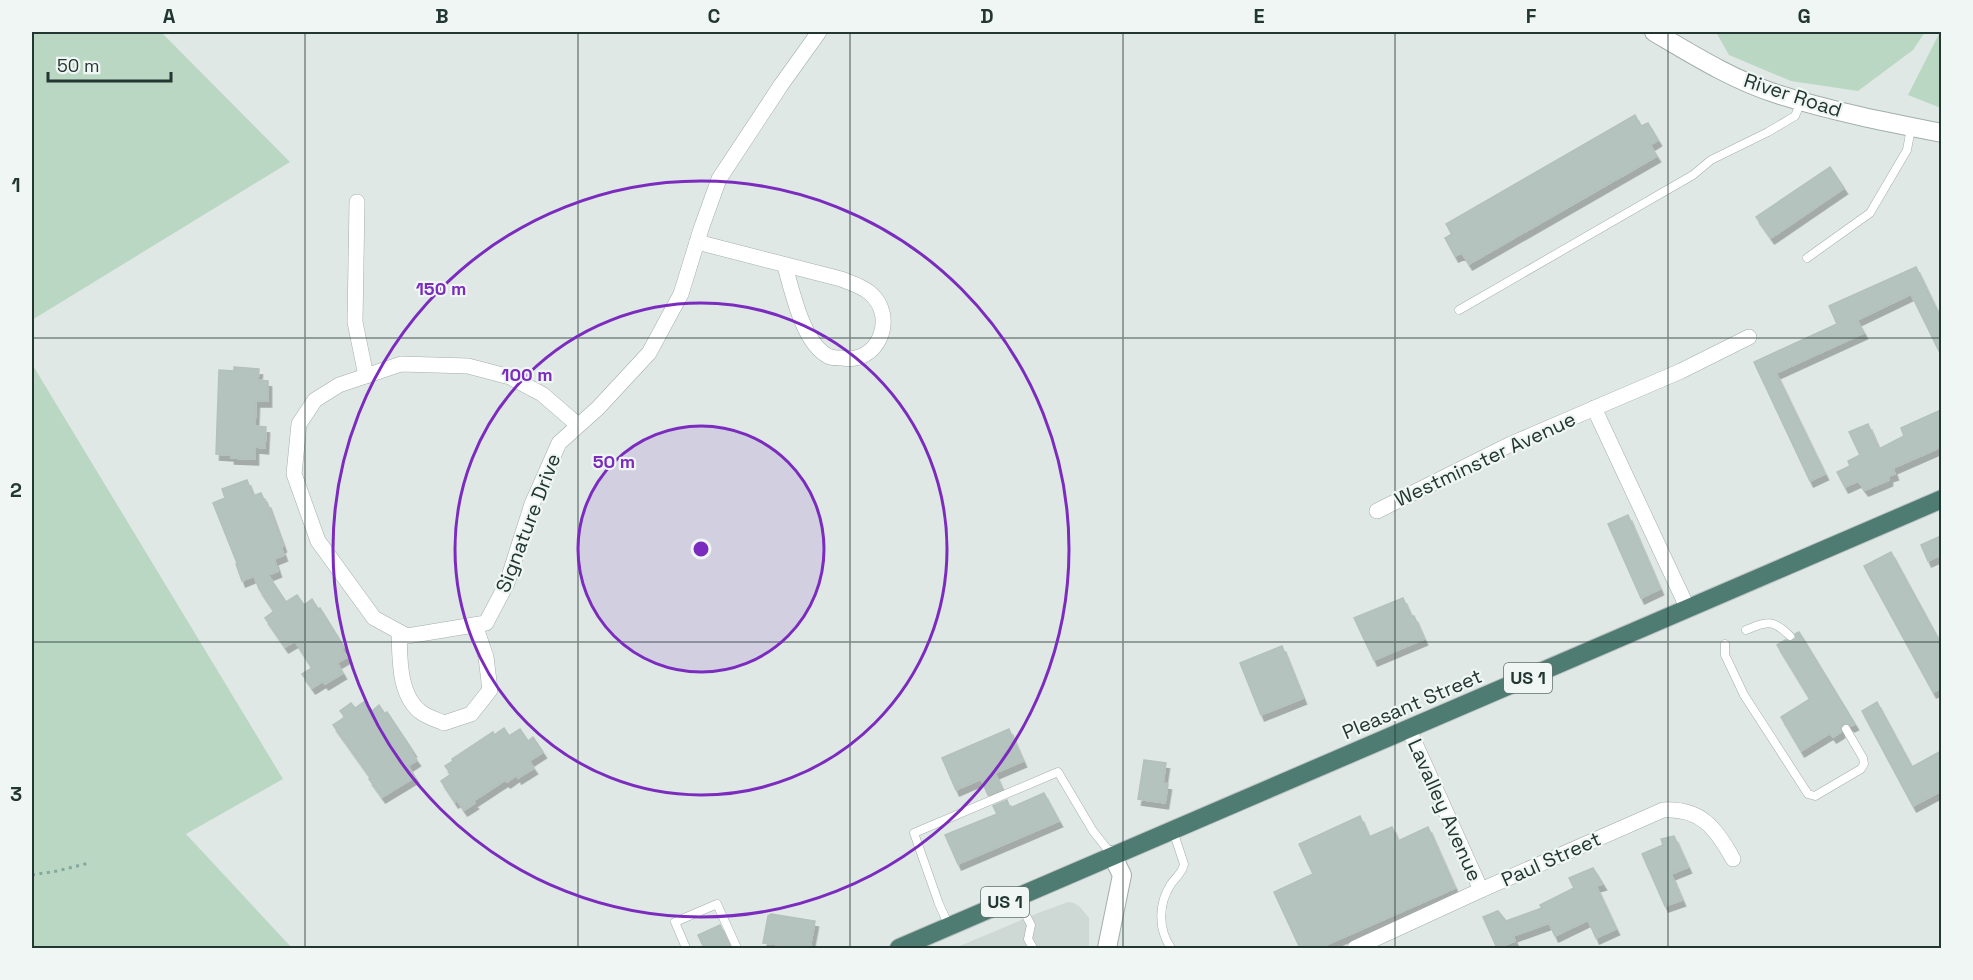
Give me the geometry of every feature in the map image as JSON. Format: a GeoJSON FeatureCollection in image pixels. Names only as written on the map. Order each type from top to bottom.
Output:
{"type":"FeatureCollection","features":[{"type":"Feature","properties":{"kind":"highway","name":"Pleasant Street"},"geometry":{"type":"LineString","coordinates":[[899,948],[1941,499]]}},
{"type":"Feature","properties":{"kind":"street","name":"Signature Drive"},"geometry":{"type":"LineString","coordinates":[[475,625],[486,623],[507,583],[532,504],[559,443],[650,353],[681,294],[719,178],[819,32]]}},
{"type":"Feature","properties":{"kind":"street","name":"River Road"},"geometry":{"type":"LineString","coordinates":[[1654,32],[1704,61],[1775,93],[1941,134]]}},
{"type":"Feature","properties":{"kind":"street"},"geometry":{"type":"LineString","coordinates":[[357,202],[355,322],[366,376]]}},
{"type":"Feature","properties":{"kind":"street"},"geometry":{"type":"LineString","coordinates":[[697,242],[841,279],[860,286],[872,294],[880,306],[885,323],[880,340],[867,354],[852,360],[828,356],[813,341],[800,317],[785,266]]}},
{"type":"Feature","properties":{"kind":"street","name":"Westminster Avenue"},"geometry":{"type":"LineString","coordinates":[[1377,511],[1511,444],[1681,371],[1749,337]]}},
{"type":"Feature","properties":{"kind":"street"},"geometry":{"type":"LineString","coordinates":[[399,632],[401,669],[409,698],[422,712],[444,723],[471,714],[490,690],[486,657],[475,625],[407,636],[399,632],[374,618],[318,541],[294,474],[299,424],[315,400],[339,385],[401,364],[468,366],[510,377],[542,394],[578,425]]}},
{"type":"Feature","properties":{"kind":"street","name":"Westminster Avenue"},"geometry":{"type":"LineString","coordinates":[[1594,408],[1688,609]]}},
{"type":"Feature","properties":{"kind":"street","name":"Lavalley Avenue"},"geometry":{"type":"LineString","coordinates":[[1409,730],[1481,890]]}},
{"type":"Feature","properties":{"kind":"street","name":"Paul Street"},"geometry":{"type":"LineString","coordinates":[[1355,948],[1663,810],[1677,809],[1693,813],[1708,823],[1722,839],[1733,859]]}},
{"type":"Feature","properties":{"kind":"street"},"geometry":{"type":"LineString","coordinates":[[1107,948],[1122,875],[1112,855]]}},
{"type":"Feature","properties":{"kind":"lane"},"geometry":{"type":"LineString","coordinates":[[1459,310],[1693,175],[1711,160],[1795,116],[1801,101]]}},
{"type":"Feature","properties":{"kind":"lane"},"geometry":{"type":"LineString","coordinates":[[1807,258],[1870,213],[1907,150],[1911,127]]}},
{"type":"Feature","properties":{"kind":"lane"},"geometry":{"type":"LineString","coordinates":[[1746,630],[1764,622],[1773,622],[1790,636]]}},
{"type":"Feature","properties":{"kind":"lane"},"geometry":{"type":"LineString","coordinates":[[1725,644],[1725,655],[1744,695],[1808,794],[1815,796],[1861,769],[1864,764],[1863,758],[1846,729]]}},
{"type":"Feature","properties":{"kind":"lane"},"geometry":{"type":"LineString","coordinates":[[950,926],[939,904],[914,833],[945,819],[1058,772],[1092,831],[1112,855]]}},
{"type":"Feature","properties":{"kind":"lane"},"geometry":{"type":"LineString","coordinates":[[1171,948],[1162,930],[1161,914],[1165,894],[1180,874],[1184,864],[1172,830]]}},
{"type":"Feature","properties":{"kind":"lane"},"geometry":{"type":"LineString","coordinates":[[1017,897],[1031,925],[1028,939],[1033,948]]}},
{"type":"Feature","properties":{"kind":"lane"},"geometry":{"type":"LineString","coordinates":[[686,948],[675,922],[717,904],[737,948]]}},
{"type":"Feature","properties":{"kind":"path"},"geometry":{"type":"LineString","coordinates":[[32,875],[57,872],[89,863]]}},
{"type":"Feature","properties":{"kind":"shaded area"},"geometry":{"type":"Polygon","coordinates":[[[1068,902],[1080,907],[1089,918],[1089,948],[955,948],[1038,913],[1068,902]]]}},
{"type":"Feature","properties":{"kind":"green space"},"geometry":{"type":"Polygon","coordinates":[[[32,32],[161,32],[290,162],[32,320],[32,32]]]}},
{"type":"Feature","properties":{"kind":"green space"},"geometry":{"type":"Polygon","coordinates":[[[1716,32],[1925,32],[1913,50],[1858,91],[1791,81],[1729,55],[1716,32]]]}},
{"type":"Feature","properties":{"kind":"green space"},"geometry":{"type":"Polygon","coordinates":[[[1942,32],[1941,108],[1908,95],[1942,32]]]}},
{"type":"Feature","properties":{"kind":"green space"},"geometry":{"type":"Polygon","coordinates":[[[32,364],[283,779],[186,834],[292,948],[32,948],[32,364]]]}},
{"type":"Feature","properties":{"kind":"building"},"geometry":{"type":"Polygon","coordinates":[[[1635,115],[1641,126],[1648,123],[1658,140],[1650,145],[1657,156],[1469,264],[1462,253],[1455,256],[1445,238],[1452,234],[1446,224],[1635,115]]]}},
{"type":"Feature","properties":{"kind":"building"},"geometry":{"type":"Polygon","coordinates":[[[1830,167],[1844,188],[1771,238],[1756,217],[1830,167]]]}},
{"type":"Feature","properties":{"kind":"building"},"geometry":{"type":"Polygon","coordinates":[[[1916,267],[1941,319],[1941,355],[1911,294],[1857,320],[1864,333],[1776,373],[1825,474],[1810,481],[1754,362],[1837,324],[1829,306],[1916,267]]]}},
{"type":"Feature","properties":{"kind":"building"},"geometry":{"type":"Polygon","coordinates":[[[234,367],[259,369],[258,380],[268,381],[268,401],[256,401],[255,426],[266,427],[265,448],[255,447],[255,459],[231,458],[231,455],[216,454],[219,370],[234,371],[234,367]]]}},
{"type":"Feature","properties":{"kind":"building"},"geometry":{"type":"Polygon","coordinates":[[[1941,410],[1941,447],[1893,468],[1895,474],[1889,476],[1889,480],[1865,490],[1858,481],[1845,487],[1837,472],[1850,466],[1848,461],[1860,455],[1849,432],[1868,424],[1879,449],[1904,436],[1901,428],[1941,410]]]}},
{"type":"Feature","properties":{"kind":"building"},"geometry":{"type":"Polygon","coordinates":[[[247,480],[253,496],[261,493],[267,502],[283,546],[281,547],[284,555],[274,559],[278,571],[268,575],[286,602],[297,595],[304,605],[312,599],[344,647],[341,649],[347,657],[337,663],[343,673],[325,684],[323,681],[312,688],[302,674],[312,668],[295,641],[285,647],[265,618],[274,611],[259,589],[254,576],[242,581],[213,503],[225,498],[222,489],[247,480]]]}},
{"type":"Feature","properties":{"kind":"building"},"geometry":{"type":"Polygon","coordinates":[[[1628,515],[1660,589],[1641,598],[1608,524],[1628,515]]]}},
{"type":"Feature","properties":{"kind":"building"},"geometry":{"type":"Polygon","coordinates":[[[1941,536],[1941,555],[1928,561],[1921,545],[1941,536]]]}},
{"type":"Feature","properties":{"kind":"building"},"geometry":{"type":"Polygon","coordinates":[[[1891,552],[1941,644],[1941,688],[1933,692],[1864,566],[1891,552]]]}},
{"type":"Feature","properties":{"kind":"building"},"geometry":{"type":"Polygon","coordinates":[[[1403,598],[1424,639],[1374,660],[1354,618],[1403,598]]]}},
{"type":"Feature","properties":{"kind":"building"},"geometry":{"type":"Polygon","coordinates":[[[1799,632],[1855,724],[1851,726],[1844,724],[1841,732],[1833,737],[1830,733],[1801,751],[1781,717],[1810,699],[1777,645],[1785,640],[1792,641],[1796,638],[1795,634],[1799,632]]]}},
{"type":"Feature","properties":{"kind":"building"},"geometry":{"type":"Polygon","coordinates":[[[1282,646],[1303,698],[1261,715],[1240,663],[1282,646]]]}},
{"type":"Feature","properties":{"kind":"building"},"geometry":{"type":"Polygon","coordinates":[[[365,701],[372,711],[379,705],[385,714],[387,712],[417,760],[408,766],[415,777],[382,797],[333,725],[345,717],[340,711],[351,703],[355,708],[365,701]]]}},
{"type":"Feature","properties":{"kind":"building"},"geometry":{"type":"Polygon","coordinates":[[[1877,702],[1912,767],[1941,751],[1941,791],[1913,806],[1862,711],[1877,702]]]}},
{"type":"Feature","properties":{"kind":"building"},"geometry":{"type":"Polygon","coordinates":[[[504,728],[509,736],[520,729],[528,741],[533,737],[543,752],[529,761],[534,768],[518,778],[517,775],[507,782],[505,780],[473,801],[475,803],[464,810],[457,800],[455,802],[441,781],[451,774],[445,766],[493,732],[494,735],[504,728]]]}},
{"type":"Feature","properties":{"kind":"building"},"geometry":{"type":"Polygon","coordinates":[[[1009,729],[1023,761],[995,773],[1002,789],[988,795],[981,779],[956,790],[942,758],[1009,729]]]}},
{"type":"Feature","properties":{"kind":"building"},"geometry":{"type":"Polygon","coordinates":[[[1144,760],[1166,763],[1163,783],[1168,784],[1165,803],[1138,799],[1144,760]]]}},
{"type":"Feature","properties":{"kind":"building"},"geometry":{"type":"Polygon","coordinates":[[[1044,793],[1059,821],[958,864],[945,835],[997,814],[993,806],[1007,800],[1010,808],[1044,793]]]}},
{"type":"Feature","properties":{"kind":"building"},"geometry":{"type":"Polygon","coordinates":[[[1360,816],[1369,837],[1392,827],[1398,841],[1428,827],[1455,888],[1319,948],[1300,948],[1274,892],[1313,874],[1299,844],[1360,816]]]}},
{"type":"Feature","properties":{"kind":"building"},"geometry":{"type":"Polygon","coordinates":[[[1674,836],[1688,867],[1671,874],[1682,900],[1665,906],[1642,854],[1663,845],[1661,839],[1674,836]]]}},
{"type":"Feature","properties":{"kind":"building"},"geometry":{"type":"Polygon","coordinates":[[[1593,868],[1603,884],[1596,886],[1616,929],[1596,938],[1588,920],[1555,936],[1549,923],[1513,936],[1515,941],[1497,948],[1483,917],[1498,911],[1506,921],[1542,908],[1540,905],[1574,888],[1569,878],[1593,868]]]}},
{"type":"Feature","properties":{"kind":"building"},"geometry":{"type":"Polygon","coordinates":[[[771,914],[815,921],[810,948],[781,948],[782,945],[763,943],[768,916],[771,914]]]}},
{"type":"Feature","properties":{"kind":"building"},"geometry":{"type":"Polygon","coordinates":[[[720,925],[731,948],[704,948],[698,935],[720,925]]]}}]}
